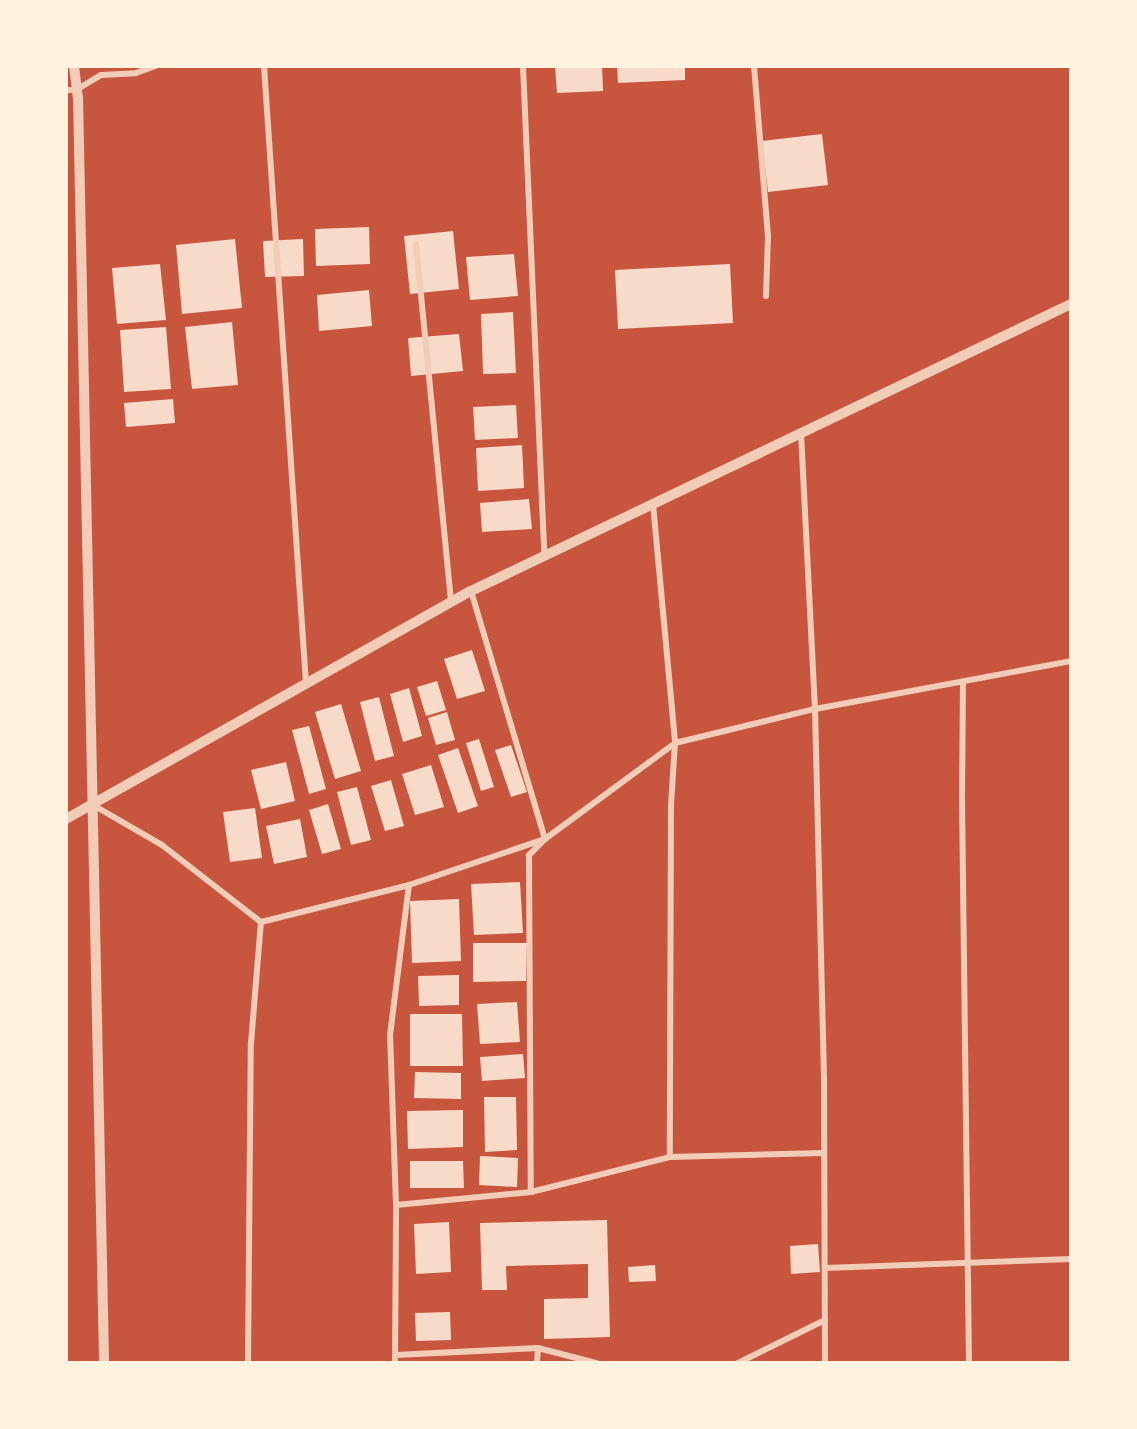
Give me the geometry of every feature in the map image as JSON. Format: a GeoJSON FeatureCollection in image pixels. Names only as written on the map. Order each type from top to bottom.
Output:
{"type":"FeatureCollection","features":[{"type":"Feature","properties":{"kind":"street"},"geometry":{"type":"LineString","coordinates":[[74,66],[71,90],[93,805],[104,1363]]}},
{"type":"Feature","properties":{"kind":"street"},"geometry":{"type":"LineString","coordinates":[[71,90],[101,75],[136,73],[155,66]]}},
{"type":"Feature","properties":{"kind":"street"},"geometry":{"type":"LineString","coordinates":[[264,66],[306,684]]}},
{"type":"Feature","properties":{"kind":"street"},"geometry":{"type":"LineString","coordinates":[[522,66],[544,556]]}},
{"type":"Feature","properties":{"kind":"street"},"geometry":{"type":"LineString","coordinates":[[754,66],[768,236],[766,296]]}},
{"type":"Feature","properties":{"kind":"street"},"geometry":{"type":"LineString","coordinates":[[416,244],[451,602]]}},
{"type":"Feature","properties":{"kind":"street"},"geometry":{"type":"LineString","coordinates":[[66,819],[471,591],[1071,304]]}},
{"type":"Feature","properties":{"kind":"street"},"geometry":{"type":"LineString","coordinates":[[801,434],[815,710],[824,1153],[825,1363]]}},
{"type":"Feature","properties":{"kind":"street"},"geometry":{"type":"LineString","coordinates":[[653,504],[675,743],[671,817],[670,1157]]}},
{"type":"Feature","properties":{"kind":"street"},"geometry":{"type":"LineString","coordinates":[[471,591],[546,839]]}},
{"type":"Feature","properties":{"kind":"street"},"geometry":{"type":"LineString","coordinates":[[531,1192],[529,855],[546,839],[675,743],[815,710],[1071,661]]}},
{"type":"Feature","properties":{"kind":"street"},"geometry":{"type":"LineString","coordinates":[[963,682],[962,800],[969,1363]]}},
{"type":"Feature","properties":{"kind":"street"},"geometry":{"type":"LineString","coordinates":[[93,805],[162,845],[261,922]]}},
{"type":"Feature","properties":{"kind":"street"},"geometry":{"type":"LineString","coordinates":[[261,922],[409,885],[546,839]]}},
{"type":"Feature","properties":{"kind":"street"},"geometry":{"type":"LineString","coordinates":[[395,1363],[396,1205],[390,1035],[409,885]]}},
{"type":"Feature","properties":{"kind":"street"},"geometry":{"type":"LineString","coordinates":[[248,1363],[251,1042],[261,922]]}},
{"type":"Feature","properties":{"kind":"street"},"geometry":{"type":"LineString","coordinates":[[396,1205],[531,1192],[670,1157],[824,1153]]}},
{"type":"Feature","properties":{"kind":"street"},"geometry":{"type":"LineString","coordinates":[[825,1268],[1071,1259]]}},
{"type":"Feature","properties":{"kind":"street"},"geometry":{"type":"LineString","coordinates":[[738,1363],[825,1320]]}},
{"type":"Feature","properties":{"kind":"street"},"geometry":{"type":"LineString","coordinates":[[395,1355],[538,1348],[596,1363]]}},
{"type":"Feature","properties":{"kind":"street"},"geometry":{"type":"LineString","coordinates":[[537,1363],[538,1348]]}},
{"type":"Feature","properties":{"kind":"building"},"geometry":{"type":"Polygon","coordinates":[[[555,66],[602,66],[603,91],[557,93],[555,66]]]}},
{"type":"Feature","properties":{"kind":"building"},"geometry":{"type":"Polygon","coordinates":[[[617,66],[685,66],[685,80],[618,83],[617,66]]]}},
{"type":"Feature","properties":{"kind":"building"},"geometry":{"type":"Polygon","coordinates":[[[822,134],[828,185],[768,192],[762,141],[822,134]]]}},
{"type":"Feature","properties":{"kind":"building"},"geometry":{"type":"Polygon","coordinates":[[[369,227],[370,264],[316,266],[315,229],[369,227]]]}},
{"type":"Feature","properties":{"kind":"building"},"geometry":{"type":"Polygon","coordinates":[[[453,231],[459,289],[410,294],[404,236],[453,231]]]}},
{"type":"Feature","properties":{"kind":"building"},"geometry":{"type":"Polygon","coordinates":[[[235,239],[242,308],[182,314],[176,245],[235,239]]]}},
{"type":"Feature","properties":{"kind":"building"},"geometry":{"type":"Polygon","coordinates":[[[303,239],[304,276],[265,277],[263,241],[303,239]]]}},
{"type":"Feature","properties":{"kind":"building"},"geometry":{"type":"Polygon","coordinates":[[[514,254],[518,296],[470,300],[466,257],[514,254]]]}},
{"type":"Feature","properties":{"kind":"building"},"geometry":{"type":"Polygon","coordinates":[[[160,264],[166,320],[117,324],[112,268],[160,264]]]}},
{"type":"Feature","properties":{"kind":"building"},"geometry":{"type":"Polygon","coordinates":[[[730,264],[733,323],[618,329],[615,270],[730,264]]]}},
{"type":"Feature","properties":{"kind":"building"},"geometry":{"type":"Polygon","coordinates":[[[369,290],[372,326],[319,331],[317,295],[369,290]]]}},
{"type":"Feature","properties":{"kind":"building"},"geometry":{"type":"Polygon","coordinates":[[[513,312],[516,373],[483,374],[481,314],[513,312]]]}},
{"type":"Feature","properties":{"kind":"building"},"geometry":{"type":"Polygon","coordinates":[[[232,322],[238,385],[192,389],[185,327],[232,322]]]}},
{"type":"Feature","properties":{"kind":"building"},"geometry":{"type":"Polygon","coordinates":[[[166,327],[171,389],[124,392],[120,330],[166,327]]]}},
{"type":"Feature","properties":{"kind":"building"},"geometry":{"type":"Polygon","coordinates":[[[459,334],[463,371],[411,376],[408,338],[459,334]]]}},
{"type":"Feature","properties":{"kind":"building"},"geometry":{"type":"Polygon","coordinates":[[[173,399],[175,423],[126,427],[124,403],[173,399]]]}},
{"type":"Feature","properties":{"kind":"building"},"geometry":{"type":"Polygon","coordinates":[[[516,405],[518,438],[475,440],[473,407],[516,405]]]}},
{"type":"Feature","properties":{"kind":"building"},"geometry":{"type":"Polygon","coordinates":[[[522,445],[524,488],[478,491],[476,448],[522,445]]]}},
{"type":"Feature","properties":{"kind":"building"},"geometry":{"type":"Polygon","coordinates":[[[529,499],[532,529],[482,532],[480,503],[529,499]]]}},
{"type":"Feature","properties":{"kind":"building"},"geometry":{"type":"Polygon","coordinates":[[[472,650],[485,691],[457,699],[444,659],[472,650]]]}},
{"type":"Feature","properties":{"kind":"building"},"geometry":{"type":"Polygon","coordinates":[[[437,681],[446,710],[426,716],[417,687],[437,681]]]}},
{"type":"Feature","properties":{"kind":"building"},"geometry":{"type":"Polygon","coordinates":[[[409,688],[422,736],[403,742],[390,694],[409,688]]]}},
{"type":"Feature","properties":{"kind":"building"},"geometry":{"type":"Polygon","coordinates":[[[379,697],[394,756],[375,761],[360,702],[379,697]]]}},
{"type":"Feature","properties":{"kind":"building"},"geometry":{"type":"Polygon","coordinates":[[[341,704],[361,771],[335,779],[315,712],[341,704]]]}},
{"type":"Feature","properties":{"kind":"building"},"geometry":{"type":"Polygon","coordinates":[[[447,712],[455,740],[436,745],[428,718],[447,712]]]}},
{"type":"Feature","properties":{"kind":"building"},"geometry":{"type":"Polygon","coordinates":[[[309,726],[326,789],[309,794],[292,730],[309,726]]]}},
{"type":"Feature","properties":{"kind":"building"},"geometry":{"type":"Polygon","coordinates":[[[479,739],[494,787],[481,791],[466,743],[479,739]]]}},
{"type":"Feature","properties":{"kind":"building"},"geometry":{"type":"Polygon","coordinates":[[[511,745],[527,792],[511,797],[495,750],[511,745]]]}},
{"type":"Feature","properties":{"kind":"building"},"geometry":{"type":"Polygon","coordinates":[[[458,748],[478,806],[458,813],[438,755],[458,748]]]}},
{"type":"Feature","properties":{"kind":"building"},"geometry":{"type":"Polygon","coordinates":[[[286,762],[295,801],[261,809],[251,770],[286,762]]]}},
{"type":"Feature","properties":{"kind":"building"},"geometry":{"type":"Polygon","coordinates":[[[431,765],[444,807],[415,815],[402,774],[431,765]]]}},
{"type":"Feature","properties":{"kind":"building"},"geometry":{"type":"Polygon","coordinates":[[[391,780],[404,826],[385,831],[371,786],[391,780]]]}},
{"type":"Feature","properties":{"kind":"building"},"geometry":{"type":"Polygon","coordinates":[[[357,787],[371,840],[351,845],[337,792],[357,787]]]}},
{"type":"Feature","properties":{"kind":"building"},"geometry":{"type":"Polygon","coordinates":[[[328,804],[341,849],[322,854],[309,810],[328,804]]]}},
{"type":"Feature","properties":{"kind":"building"},"geometry":{"type":"Polygon","coordinates":[[[255,808],[262,858],[230,862],[223,812],[255,808]]]}},
{"type":"Feature","properties":{"kind":"building"},"geometry":{"type":"Polygon","coordinates":[[[300,819],[307,857],[274,864],[266,826],[300,819]]]}},
{"type":"Feature","properties":{"kind":"building"},"geometry":{"type":"Polygon","coordinates":[[[520,882],[523,933],[474,935],[471,884],[520,882]]]}},
{"type":"Feature","properties":{"kind":"building"},"geometry":{"type":"Polygon","coordinates":[[[459,899],[461,961],[412,963],[410,901],[459,899]]]}},
{"type":"Feature","properties":{"kind":"building"},"geometry":{"type":"Polygon","coordinates":[[[473,943],[527,943],[526,981],[473,982],[473,943]]]}},
{"type":"Feature","properties":{"kind":"building"},"geometry":{"type":"Polygon","coordinates":[[[459,975],[459,1005],[419,1006],[418,976],[459,975]]]}},
{"type":"Feature","properties":{"kind":"building"},"geometry":{"type":"Polygon","coordinates":[[[517,1002],[520,1042],[480,1044],[477,1004],[517,1002]]]}},
{"type":"Feature","properties":{"kind":"building"},"geometry":{"type":"Polygon","coordinates":[[[410,1014],[462,1014],[463,1066],[410,1066],[410,1014]]]}},
{"type":"Feature","properties":{"kind":"building"},"geometry":{"type":"Polygon","coordinates":[[[523,1054],[525,1078],[482,1081],[480,1057],[523,1054]]]}},
{"type":"Feature","properties":{"kind":"building"},"geometry":{"type":"Polygon","coordinates":[[[415,1072],[461,1073],[461,1099],[414,1098],[415,1072]]]}},
{"type":"Feature","properties":{"kind":"building"},"geometry":{"type":"Polygon","coordinates":[[[484,1097],[516,1097],[517,1150],[485,1152],[484,1097]]]}},
{"type":"Feature","properties":{"kind":"building"},"geometry":{"type":"Polygon","coordinates":[[[463,1110],[463,1147],[408,1149],[407,1111],[463,1110]]]}},
{"type":"Feature","properties":{"kind":"building"},"geometry":{"type":"Polygon","coordinates":[[[480,1156],[518,1158],[517,1187],[479,1185],[480,1156]]]}},
{"type":"Feature","properties":{"kind":"building"},"geometry":{"type":"Polygon","coordinates":[[[410,1161],[463,1161],[464,1188],[410,1188],[410,1161]]]}},
{"type":"Feature","properties":{"kind":"building"},"geometry":{"type":"Polygon","coordinates":[[[607,1220],[610,1337],[544,1339],[544,1299],[588,1298],[588,1264],[506,1266],[507,1290],[482,1290],[480,1223],[607,1220]]]}},
{"type":"Feature","properties":{"kind":"building"},"geometry":{"type":"Polygon","coordinates":[[[449,1222],[451,1272],[416,1274],[414,1224],[449,1222]]]}},
{"type":"Feature","properties":{"kind":"building"},"geometry":{"type":"Polygon","coordinates":[[[818,1244],[820,1272],[791,1274],[790,1246],[818,1244]]]}},
{"type":"Feature","properties":{"kind":"building"},"geometry":{"type":"Polygon","coordinates":[[[655,1265],[656,1281],[629,1282],[628,1267],[655,1265]]]}},
{"type":"Feature","properties":{"kind":"building"},"geometry":{"type":"Polygon","coordinates":[[[450,1312],[451,1340],[416,1341],[415,1313],[450,1312]]]}}]}
